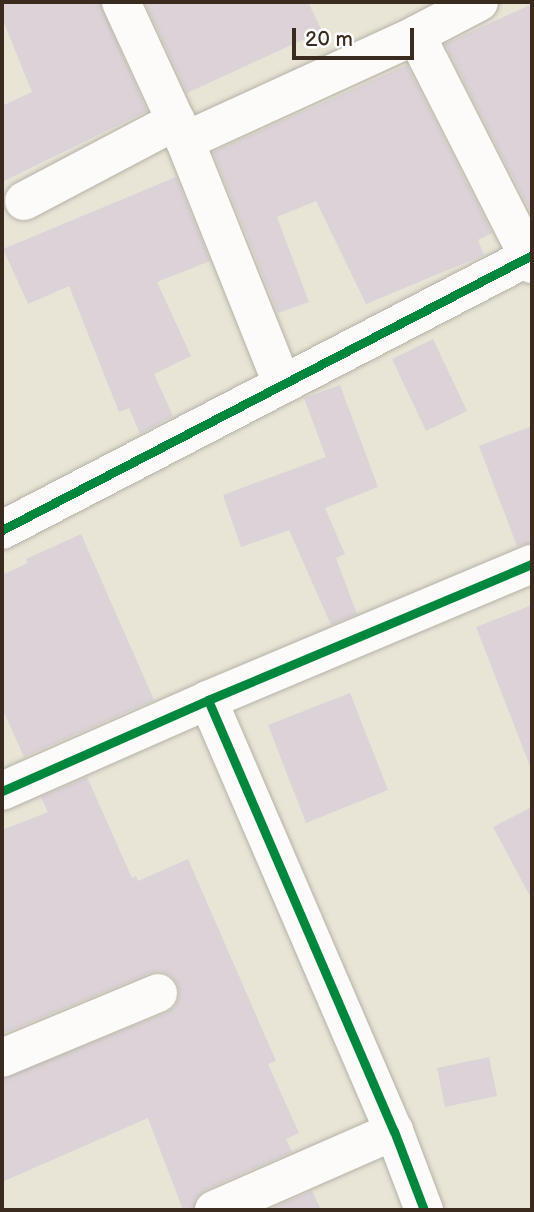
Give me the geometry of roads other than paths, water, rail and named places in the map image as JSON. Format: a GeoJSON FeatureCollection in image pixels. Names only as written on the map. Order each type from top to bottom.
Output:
{"type":"FeatureCollection","features":[{"type":"Feature","properties":{"kind":"street"},"geometry":{"type":"LineString","coordinates":[[121,2],[180,131],[282,383]]}},
{"type":"Feature","properties":{"kind":"street"},"geometry":{"type":"LineString","coordinates":[[24,201],[180,131],[416,35],[479,2]]}},
{"type":"Feature","properties":{"kind":"street"},"geometry":{"type":"LineString","coordinates":[[2,530],[282,383],[531,259],[416,35]]}},
{"type":"Feature","properties":{"kind":"street"},"geometry":{"type":"LineString","coordinates":[[2,792],[208,700],[532,564]]}},
{"type":"Feature","properties":{"kind":"street"},"geometry":{"type":"LineString","coordinates":[[208,700],[394,1131],[424,1210]]}},
{"type":"Feature","properties":{"kind":"street"},"geometry":{"type":"LineString","coordinates":[[2,1058],[158,993]]}},
{"type":"Feature","properties":{"kind":"street"},"geometry":{"type":"LineString","coordinates":[[214,1210],[394,1131]]}}]}
